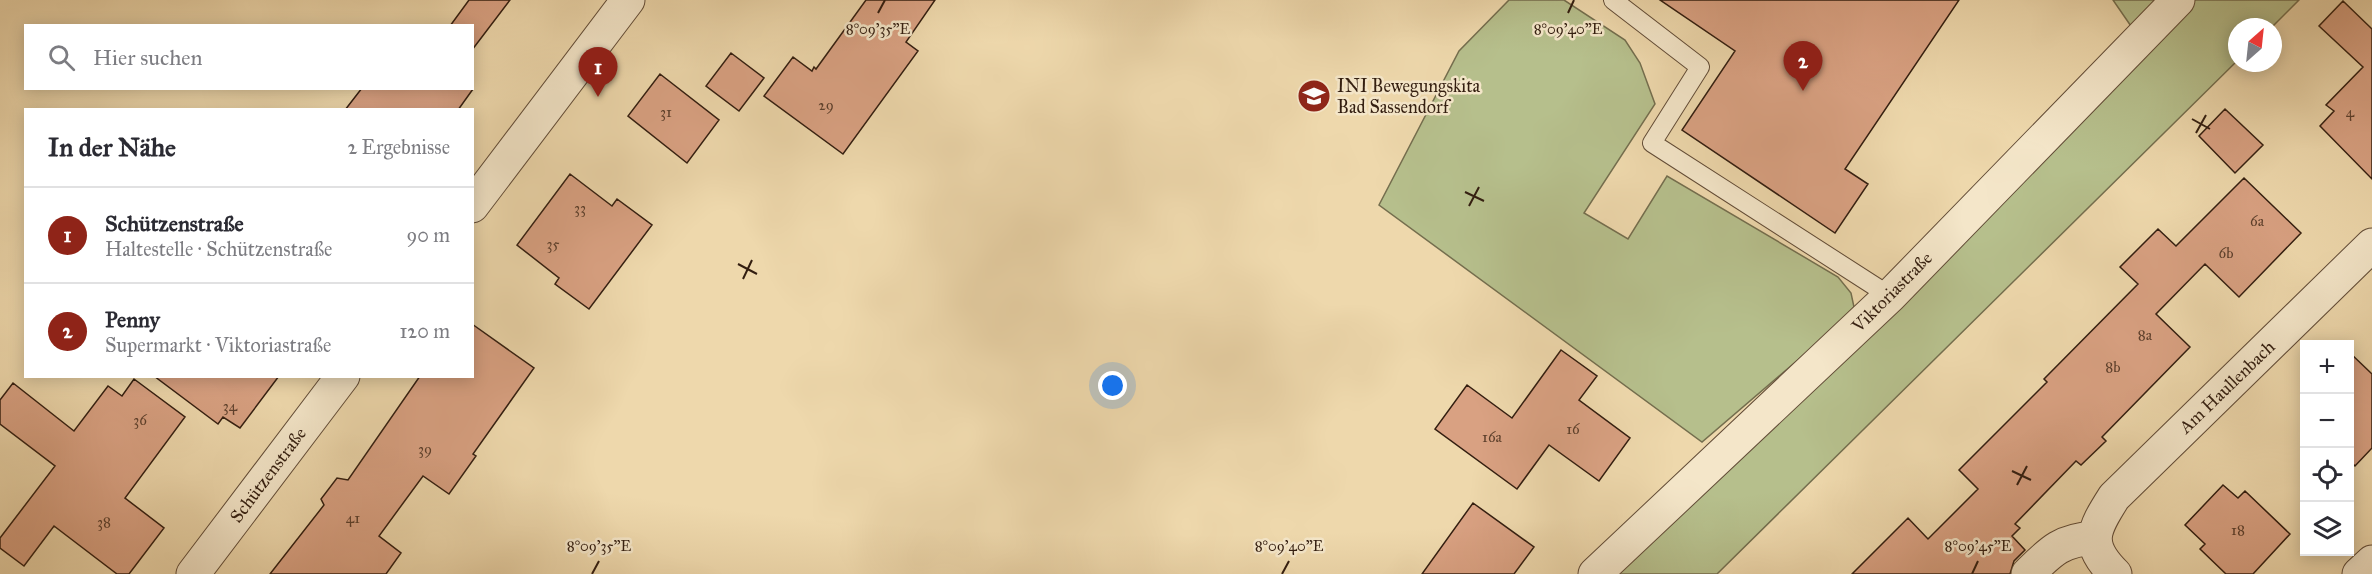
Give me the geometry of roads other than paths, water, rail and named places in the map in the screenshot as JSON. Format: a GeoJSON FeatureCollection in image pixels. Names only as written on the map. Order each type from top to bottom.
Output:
{"type":"FeatureCollection","features":[{"type":"Feature","properties":{"kind":"street"},"geometry":{"type":"LineString","coordinates":[[474,203],[628,0]]}},
{"type":"Feature","properties":{"kind":"street","name":"Viktoriastraße"},"geometry":{"type":"LineString","coordinates":[[1595,574],[1890,296],[2178,0]]}},
{"type":"Feature","properties":{"kind":"street","name":"Am Haullenbach"},"geometry":{"type":"LineString","coordinates":[[2095,538],[2097,526],[2114,497],[2372,245]]}},
{"type":"Feature","properties":{"kind":"street","name":"Schützenstraße"},"geometry":{"type":"LineString","coordinates":[[193,574],[341,378]]}},
{"type":"Feature","properties":{"kind":"street"},"geometry":{"type":"LineString","coordinates":[[2028,574],[2055,548],[2078,539],[2095,538],[2095,549],[2101,560],[2115,574]]}},
{"type":"Feature","properties":{"kind":"street"},"geometry":{"type":"LineString","coordinates":[[2359,574],[2372,562]]}},
{"type":"Feature","properties":{"kind":"lane"},"geometry":{"type":"LineString","coordinates":[[1613,0],[1700,67],[1652,143],[1890,296]]}},
{"type":"Feature","properties":{"kind":"place","name":"Penny"},"geometry":{"type":"Point","coordinates":[1803,91]}},
{"type":"Feature","properties":{"kind":"place","name":"INI Bewegungskita Bad Sassendorf"},"geometry":{"type":"Point","coordinates":[1314,96]}},
{"type":"Feature","properties":{"kind":"place","name":"Schützenstraße"},"geometry":{"type":"Point","coordinates":[598,97]}}]}
